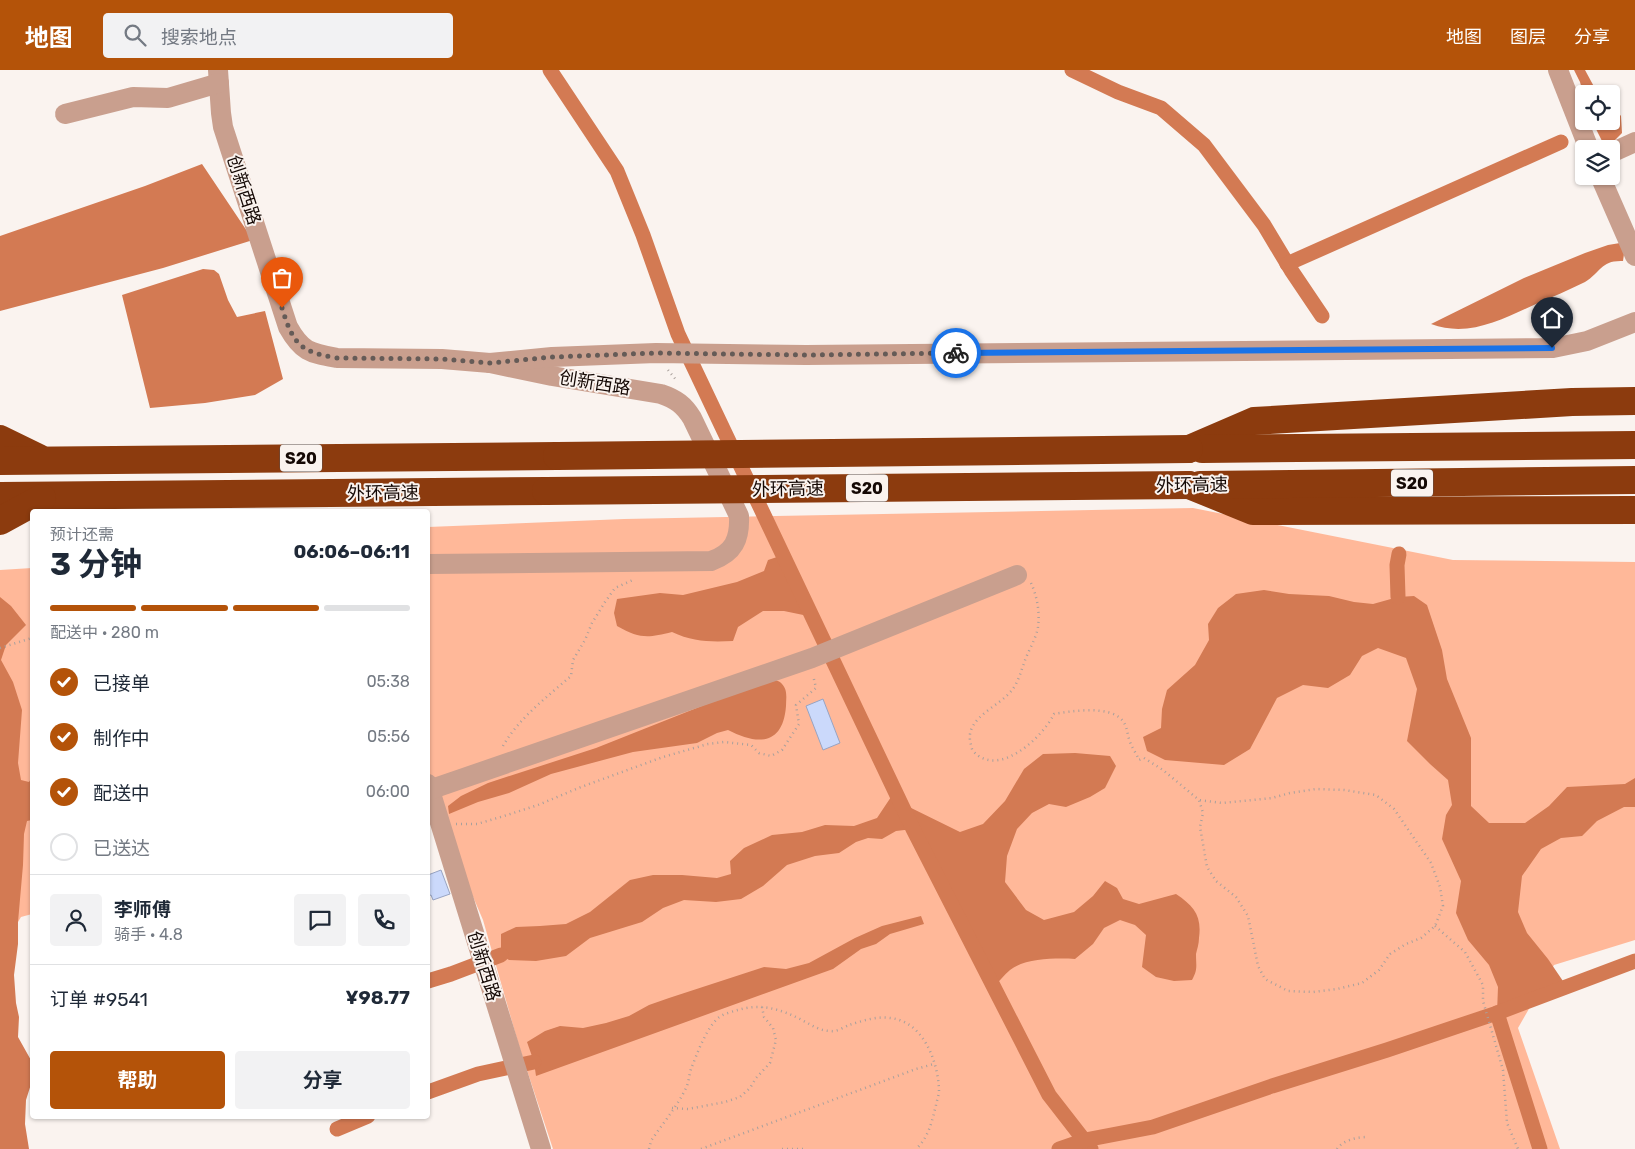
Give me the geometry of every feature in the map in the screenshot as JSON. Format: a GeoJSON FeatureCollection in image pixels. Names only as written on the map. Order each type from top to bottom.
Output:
{"type":"FeatureCollection","features":[{"type":"Feature","properties":{"kind":"highway"},"geometry":{"type":"LineString","coordinates":[[1189,450],[1254,421],[1533,404],[1635,401]]}},
{"type":"Feature","properties":{"kind":"highway"},"geometry":{"type":"LineString","coordinates":[[0,439],[45,461]]}},
{"type":"Feature","properties":{"kind":"highway","name":"外环高速"},"geometry":{"type":"LineString","coordinates":[[0,461],[1635,445]]}},
{"type":"Feature","properties":{"kind":"highway","name":"外环高速"},"geometry":{"type":"LineString","coordinates":[[0,496],[1635,480]]}},
{"type":"Feature","properties":{"kind":"highway"},"geometry":{"type":"LineString","coordinates":[[1189,485],[1253,511],[1635,510]]}},
{"type":"Feature","properties":{"kind":"highway"},"geometry":{"type":"LineString","coordinates":[[0,521],[45,496]]}},
{"type":"Feature","properties":{"kind":"street"},"geometry":{"type":"LineString","coordinates":[[1558,70],[1585,140]]}},
{"type":"Feature","properties":{"kind":"street"},"geometry":{"type":"LineString","coordinates":[[65,114],[133,97],[168,98],[219,76]]}},
{"type":"Feature","properties":{"kind":"street","name":"创新西路"},"geometry":{"type":"LineString","coordinates":[[219,76],[223,127],[288,327],[296,341],[307,350],[337,358],[442,359],[490,363],[675,398],[692,418],[739,516],[739,528],[731,550],[721,558],[702,562],[430,564]]}},
{"type":"Feature","properties":{"kind":"street"},"geometry":{"type":"LineString","coordinates":[[1620,149],[1635,142]]}},
{"type":"Feature","properties":{"kind":"street"},"geometry":{"type":"LineString","coordinates":[[1604,185],[1635,256]]}},
{"type":"Feature","properties":{"kind":"street"},"geometry":{"type":"LineString","coordinates":[[490,363],[552,357],[656,353],[816,355],[1552,348],[1587,341],[1635,322]]}},
{"type":"Feature","properties":{"kind":"street"},"geometry":{"type":"LineString","coordinates":[[430,786],[497,766],[809,659],[1017,575]]}},
{"type":"Feature","properties":{"kind":"street","name":"创新西路"},"geometry":{"type":"LineString","coordinates":[[430,793],[540,1149]]}},
{"type":"Feature","properties":{"kind":"path"},"geometry":{"type":"LineString","coordinates":[[1017,575],[1026,577],[1037,597],[1038,628],[1014,689],[1003,700],[978,718],[970,736],[972,749],[982,759],[997,761],[1014,754],[1048,726],[1054,714],[1075,710],[1090,710],[1116,715],[1128,730],[1129,740],[1139,760],[1144,758],[1163,770],[1199,800],[1222,803],[1272,798],[1316,789],[1344,790],[1376,795],[1394,808],[1430,863],[1440,887],[1443,906],[1435,926],[1421,938],[1406,944],[1390,954],[1379,970],[1362,983],[1313,992],[1288,991],[1265,979],[1258,966],[1248,916],[1236,898],[1216,881],[1207,867],[1200,827],[1203,813],[1199,800]]}},
{"type":"Feature","properties":{"kind":"path"},"geometry":{"type":"LineString","coordinates":[[497,766],[500,752],[510,735],[571,676],[573,660],[585,640],[592,623],[614,588],[636,578]]}},
{"type":"Feature","properties":{"kind":"path"},"geometry":{"type":"LineString","coordinates":[[0,648],[30,639]]}},
{"type":"Feature","properties":{"kind":"path"},"geometry":{"type":"LineString","coordinates":[[441,828],[458,823],[477,824],[504,816],[663,758],[708,744],[724,742],[751,745],[759,752],[771,756],[782,750],[799,724],[796,705],[816,688],[809,659]]}},
{"type":"Feature","properties":{"kind":"path"},"geometry":{"type":"LineString","coordinates":[[1435,926],[1466,952],[1483,985],[1483,1000],[1503,1070],[1507,1123],[1518,1149]]}},
{"type":"Feature","properties":{"kind":"path"},"geometry":{"type":"LineString","coordinates":[[672,1108],[688,1109],[725,1102],[740,1096],[750,1088],[756,1078],[770,1063],[776,1040],[774,1028],[764,1017],[762,1007]]}},
{"type":"Feature","properties":{"kind":"path"},"geometry":{"type":"LineString","coordinates":[[648,1149],[650,1141],[684,1092],[703,1041],[709,1029],[718,1018],[744,1008],[768,1007],[784,1012],[816,1028],[832,1032],[860,1021],[876,1018],[891,1018],[915,1029],[923,1038],[934,1064],[939,1092],[929,1132],[916,1149]]}},
{"type":"Feature","properties":{"kind":"path"},"geometry":{"type":"LineString","coordinates":[[701,1149],[934,1064]]}},
{"type":"Feature","properties":{"kind":"path"},"geometry":{"type":"LineString","coordinates":[[1336,1149],[1349,1140],[1368,1137]]}},
{"type":"Feature","properties":{"kind":"path"},"geometry":{"type":"LineString","coordinates":[[782,1149],[804,1149]]}},
{"type":"Feature","properties":{"kind":"shaded area"},"geometry":{"type":"Polygon","coordinates":[[[1574,70],[1585,70],[1593,85],[1581,85],[1574,70]]]}},
{"type":"Feature","properties":{"kind":"shaded area"},"geometry":{"type":"Polygon","coordinates":[[[1620,115],[1622,133],[1615,140],[1602,140],[1596,130],[1620,130],[1620,115]]]}},
{"type":"Feature","properties":{"kind":"shaded area"},"geometry":{"type":"Polygon","coordinates":[[[202,164],[253,240],[163,268],[0,311],[0,236],[145,186],[202,164]]]}},
{"type":"Feature","properties":{"kind":"shaded area"},"geometry":{"type":"Polygon","coordinates":[[[1620,243],[1624,254],[1623,261],[1610,262],[1585,282],[1498,321],[1472,328],[1459,329],[1431,324],[1524,278],[1585,253],[1620,243]]]}},
{"type":"Feature","properties":{"kind":"shaded area"},"geometry":{"type":"Polygon","coordinates":[[[203,269],[214,270],[219,274],[228,300],[237,317],[265,311],[283,379],[255,395],[205,403],[150,408],[122,295],[203,269]]]}},
{"type":"Feature","properties":{"kind":"shaded area"},"geometry":{"type":"Polygon","coordinates":[[[1193,508],[1453,560],[1635,562],[1635,940],[1554,965],[1518,1028],[1560,1149],[553,1149],[519,1046],[483,920],[430,797],[430,527],[624,519],[1193,508]]]}},
{"type":"Feature","properties":{"kind":"shaded area"},"geometry":{"type":"Polygon","coordinates":[[[783,555],[813,617],[784,611],[763,611],[738,627],[733,641],[702,641],[672,632],[644,636],[617,626],[614,613],[617,599],[660,593],[683,595],[737,582],[764,571],[768,560],[783,555]]]}},
{"type":"Feature","properties":{"kind":"shaded area"},"geometry":{"type":"Polygon","coordinates":[[[30,568],[30,915],[21,917],[18,922],[0,924],[0,570],[30,568]]]}},
{"type":"Feature","properties":{"kind":"shaded area"},"geometry":{"type":"Polygon","coordinates":[[[1264,590],[1289,594],[1329,596],[1373,604],[1398,597],[1414,596],[1427,605],[1442,650],[1447,679],[1471,738],[1471,806],[1489,823],[1525,823],[1549,806],[1567,787],[1625,784],[1635,778],[1635,807],[1624,807],[1597,821],[1582,836],[1561,838],[1541,849],[1522,876],[1518,912],[1527,933],[1567,987],[1497,1013],[1498,987],[1489,965],[1468,940],[1456,913],[1461,881],[1442,839],[1446,815],[1452,805],[1448,780],[1407,741],[1417,689],[1406,658],[1378,648],[1362,656],[1350,675],[1328,688],[1303,685],[1277,698],[1250,749],[1224,765],[1165,760],[1147,751],[1143,737],[1161,728],[1162,709],[1167,690],[1195,665],[1209,640],[1208,624],[1218,608],[1236,594],[1264,590]]]}},
{"type":"Feature","properties":{"kind":"shaded area"},"geometry":{"type":"Polygon","coordinates":[[[0,597],[11,606],[26,625],[6,645],[1,660],[13,682],[22,710],[18,763],[21,780],[29,782],[30,780],[30,820],[27,821],[24,834],[18,944],[14,975],[19,1017],[18,1037],[30,1058],[30,1087],[26,1100],[25,1124],[29,1149],[0,1149],[0,597]]]}},
{"type":"Feature","properties":{"kind":"shaded area"},"geometry":{"type":"Polygon","coordinates":[[[772,678],[784,686],[786,706],[780,729],[767,739],[749,738],[728,730],[697,743],[633,752],[551,774],[509,793],[478,802],[449,814],[448,806],[461,796],[488,783],[596,748],[772,678]]]}},
{"type":"Feature","properties":{"kind":"shaded area"},"geometry":{"type":"Polygon","coordinates":[[[1075,753],[1110,756],[1116,766],[1105,788],[1090,797],[1066,807],[1049,804],[1032,813],[1017,829],[1007,856],[1005,882],[1026,910],[1044,920],[1074,912],[1093,896],[1105,881],[1117,888],[1123,899],[1139,904],[1176,894],[1192,907],[1198,918],[1200,930],[1196,954],[1196,970],[1192,980],[1174,981],[1156,977],[1142,967],[1146,935],[1135,925],[1120,920],[1104,928],[1093,944],[1075,959],[1050,959],[1024,963],[1010,970],[993,987],[913,829],[896,831],[882,839],[868,838],[856,842],[839,853],[815,856],[787,865],[763,886],[741,899],[716,902],[684,900],[663,908],[642,922],[590,938],[566,956],[536,961],[509,960],[501,955],[501,934],[516,927],[566,924],[590,912],[630,880],[653,875],[717,878],[731,874],[730,861],[744,848],[772,835],[802,832],[825,825],[854,826],[877,818],[895,791],[901,803],[960,832],[983,824],[1005,801],[1024,769],[1043,754],[1075,753]]]}},
{"type":"Feature","properties":{"kind":"shaded area"},"geometry":{"type":"Polygon","coordinates":[[[921,916],[924,924],[890,934],[876,944],[861,949],[833,969],[536,1076],[534,1062],[527,1042],[545,1031],[560,1026],[583,1028],[606,1023],[629,1016],[649,1005],[764,967],[786,969],[809,963],[855,938],[882,926],[921,916]]]}},
{"type":"Feature","properties":{"kind":"building"},"geometry":{"type":"Polygon","coordinates":[[[823,699],[840,743],[823,750],[806,706],[823,699]]]}},
{"type":"Feature","properties":{"kind":"building"},"geometry":{"type":"Polygon","coordinates":[[[441,870],[450,894],[433,900],[430,895],[430,874],[441,870]]]}},
{"type":"Feature","properties":{"kind":"waterway"},"geometry":{"type":"LineString","coordinates":[[550,70],[617,171],[643,235],[678,334],[913,829],[1049,1095],[1091,1149]]}},
{"type":"Feature","properties":{"kind":"waterway"},"geometry":{"type":"LineString","coordinates":[[1072,70],[1118,92],[1161,108],[1204,145],[1264,225],[1322,316]]}},
{"type":"Feature","properties":{"kind":"waterway"},"geometry":{"type":"LineString","coordinates":[[1287,264],[1561,142]]}},
{"type":"Feature","properties":{"kind":"waterway"},"geometry":{"type":"LineString","coordinates":[[1398,597],[1397,565],[1399,554]]}},
{"type":"Feature","properties":{"kind":"waterway"},"geometry":{"type":"LineString","coordinates":[[430,980],[501,955]]}},
{"type":"Feature","properties":{"kind":"waterway"},"geometry":{"type":"LineString","coordinates":[[1059,1149],[1085,1140],[1153,1127],[1497,1013],[1635,961]]}},
{"type":"Feature","properties":{"kind":"waterway"},"geometry":{"type":"LineString","coordinates":[[1497,1013],[1540,1149]]}},
{"type":"Feature","properties":{"kind":"waterway"},"geometry":{"type":"LineString","coordinates":[[430,1091],[478,1074],[534,1062]]}},
{"type":"Feature","properties":{"kind":"waterway"},"geometry":{"type":"LineString","coordinates":[[337,1129],[361,1119]]}},
{"type":"Feature","properties":{"kind":"way so far"},"geometry":{"type":"LineString","coordinates":[[282,308],[288,327],[296,341],[307,350],[337,358],[442,359],[490,363],[552,357],[656,353],[806,355],[956,353]]}},
{"type":"Feature","properties":{"kind":"route"},"geometry":{"type":"LineString","coordinates":[[956,353],[1552,348]]}}]}
